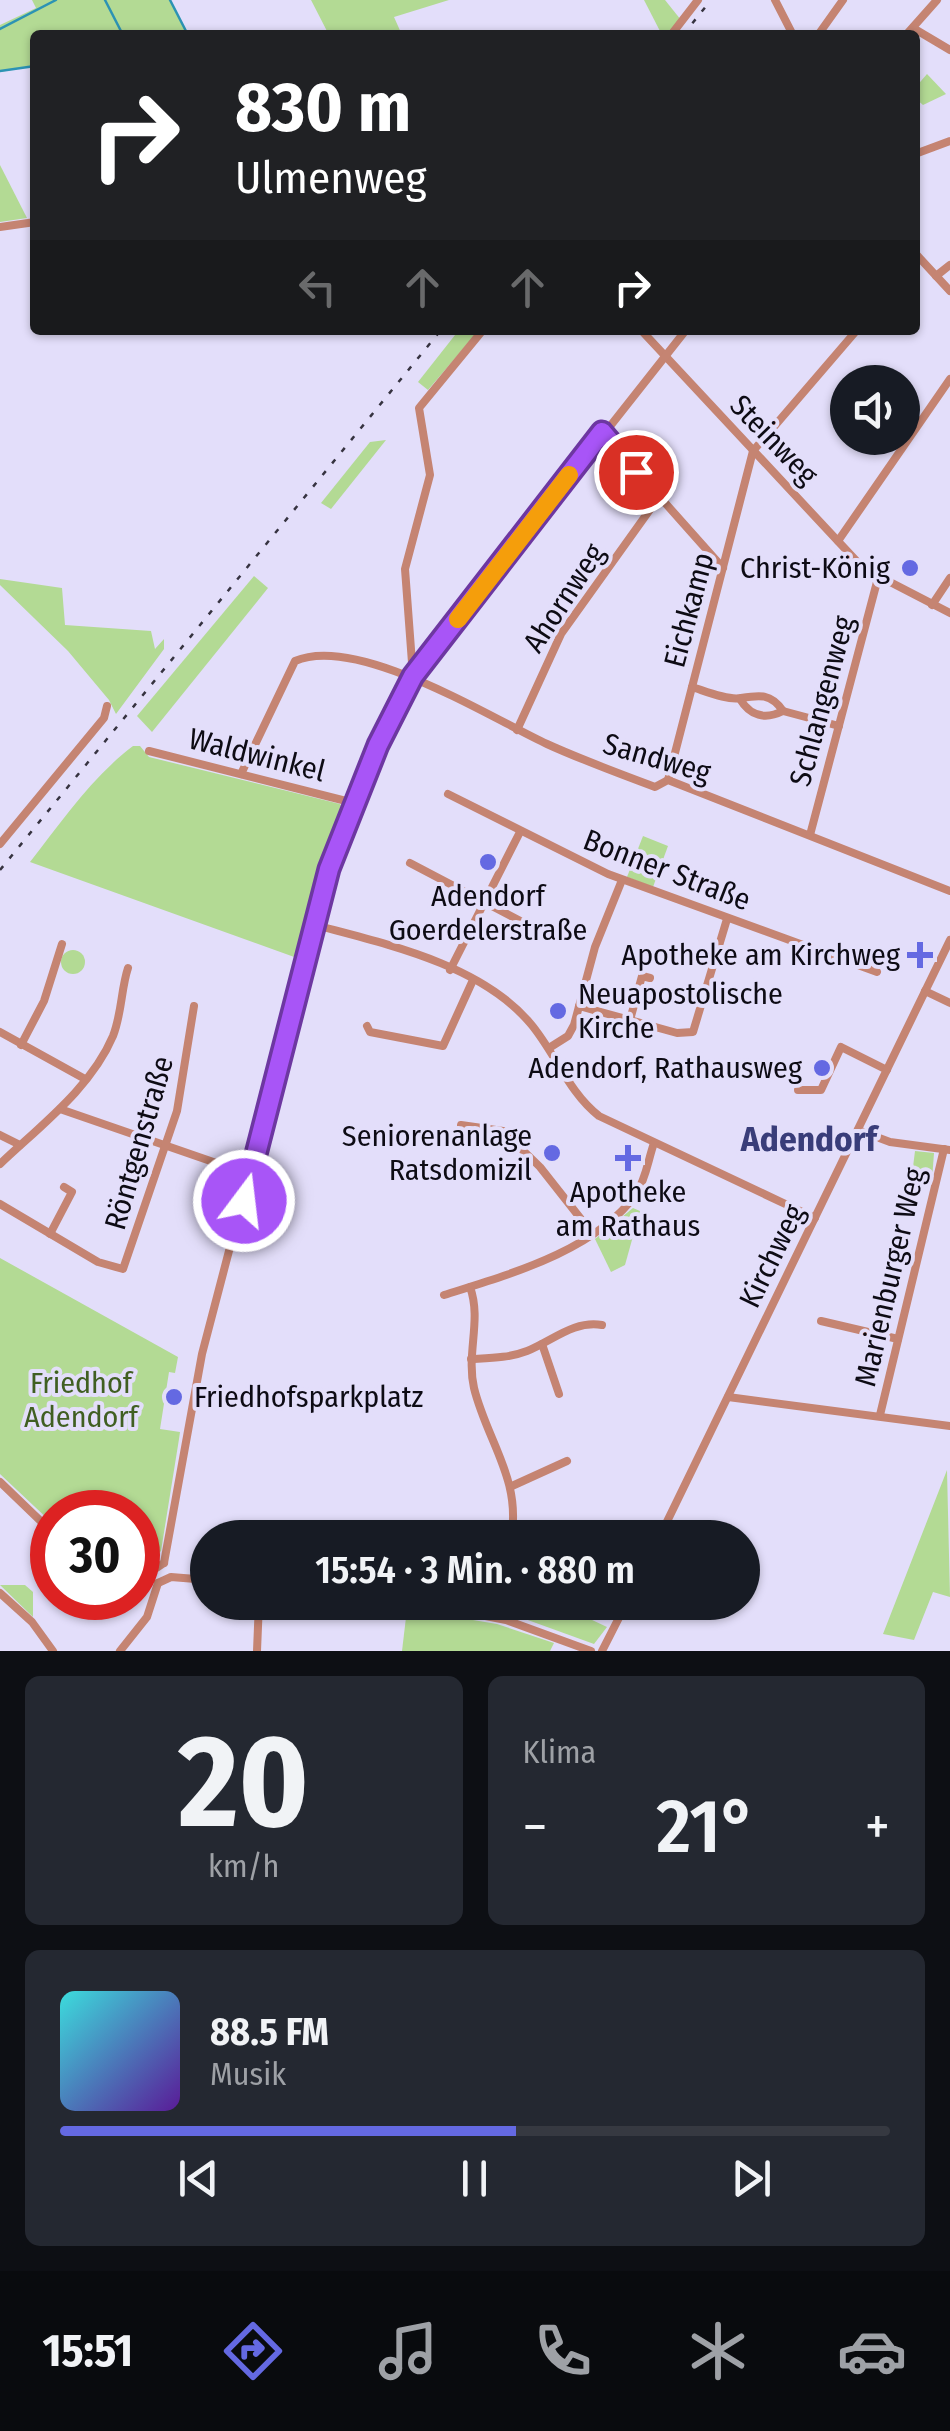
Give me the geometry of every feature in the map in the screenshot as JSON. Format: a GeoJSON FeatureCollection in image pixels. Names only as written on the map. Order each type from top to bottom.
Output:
{"type":"FeatureCollection","features":[{"type":"Feature","properties":{"kind":"street"},"geometry":{"type":"LineString","coordinates":[[675,30],[698,0]]}},
{"type":"Feature","properties":{"kind":"street"},"geometry":{"type":"LineString","coordinates":[[775,0],[790,30]]}},
{"type":"Feature","properties":{"kind":"street"},"geometry":{"type":"LineString","coordinates":[[822,30],[843,0]]}},
{"type":"Feature","properties":{"kind":"street"},"geometry":{"type":"LineString","coordinates":[[911,30],[937,0]]}},
{"type":"Feature","properties":{"kind":"street"},"geometry":{"type":"LineString","coordinates":[[920,37],[950,50]]}},
{"type":"Feature","properties":{"kind":"street"},"geometry":{"type":"LineString","coordinates":[[920,152],[950,141]]}},
{"type":"Feature","properties":{"kind":"street"},"geometry":{"type":"LineString","coordinates":[[0,227],[30,223]]}},
{"type":"Feature","properties":{"kind":"street"},"geometry":{"type":"LineString","coordinates":[[920,263],[950,291]]}},
{"type":"Feature","properties":{"kind":"street"},"geometry":{"type":"LineString","coordinates":[[936,276],[950,265]]}},
{"type":"Feature","properties":{"kind":"street"},"geometry":{"type":"LineString","coordinates":[[413,676],[406,569],[430,475],[418,408],[480,335]]}},
{"type":"Feature","properties":{"kind":"street","name":"Steinweg"},"geometry":{"type":"LineString","coordinates":[[645,335],[838,541],[878,578],[950,614]]}},
{"type":"Feature","properties":{"kind":"street"},"geometry":{"type":"LineString","coordinates":[[160,1566],[164,1563],[202,1354],[314,926],[354,803],[413,676],[681,335]]}},
{"type":"Feature","properties":{"kind":"street"},"geometry":{"type":"LineString","coordinates":[[753,451],[854,335]]}},
{"type":"Feature","properties":{"kind":"street"},"geometry":{"type":"LineString","coordinates":[[838,541],[950,379]]}},
{"type":"Feature","properties":{"kind":"street"},"geometry":{"type":"LineString","coordinates":[[602,432],[722,568]]}},
{"type":"Feature","properties":{"kind":"street","name":"Eichkamp"},"geometry":{"type":"LineString","coordinates":[[668,780],[753,451]]}},
{"type":"Feature","properties":{"kind":"street","name":"Ahornweg"},"geometry":{"type":"LineString","coordinates":[[517,730],[562,633],[659,498]]}},
{"type":"Feature","properties":{"kind":"street","name":"Schlangenweg"},"geometry":{"type":"LineString","coordinates":[[810,835],[878,578]]}},
{"type":"Feature","properties":{"kind":"street"},"geometry":{"type":"LineString","coordinates":[[932,604],[950,578]]}},
{"type":"Feature","properties":{"kind":"street","name":"Sandweg"},"geometry":{"type":"LineString","coordinates":[[241,774],[298,659],[340,658],[413,676],[517,730],[654,787],[668,780],[950,890]]}},
{"type":"Feature","properties":{"kind":"street"},"geometry":{"type":"LineString","coordinates":[[692,688],[740,698],[752,693],[774,699],[783,711],[839,726]]}},
{"type":"Feature","properties":{"kind":"street"},"geometry":{"type":"LineString","coordinates":[[740,698],[750,712],[771,717],[783,711]]}},
{"type":"Feature","properties":{"kind":"street"},"geometry":{"type":"LineString","coordinates":[[1,841],[104,718],[107,706]]}},
{"type":"Feature","properties":{"kind":"street","name":"Waldwinkel"},"geometry":{"type":"LineString","coordinates":[[149,751],[354,803]]}},
{"type":"Feature","properties":{"kind":"street","name":"Bonner Straße"},"geometry":{"type":"LineString","coordinates":[[448,794],[622,880],[877,972]]}},
{"type":"Feature","properties":{"kind":"street"},"geometry":{"type":"LineString","coordinates":[[450,970],[520,832]]}},
{"type":"Feature","properties":{"kind":"street"},"geometry":{"type":"LineString","coordinates":[[410,862],[528,925]]}},
{"type":"Feature","properties":{"kind":"street"},"geometry":{"type":"LineString","coordinates":[[549,1048],[568,1036],[595,947],[622,880]]}},
{"type":"Feature","properties":{"kind":"street"},"geometry":{"type":"LineString","coordinates":[[579,1006],[677,1033],[693,1032],[727,920]]}},
{"type":"Feature","properties":{"kind":"street"},"geometry":{"type":"LineString","coordinates":[[314,926],[473,980],[511,1004],[549,1048],[590,1109],[816,1218]]}},
{"type":"Feature","properties":{"kind":"street","name":"Kirchweg"},"geometry":{"type":"LineString","coordinates":[[668,1520],[950,940]]}},
{"type":"Feature","properties":{"kind":"street"},"geometry":{"type":"LineString","coordinates":[[22,1045],[44,1001],[62,944]]}},
{"type":"Feature","properties":{"kind":"street"},"geometry":{"type":"LineString","coordinates":[[0,1164],[60,1109],[84,1079],[112,1036],[128,968]]}},
{"type":"Feature","properties":{"kind":"street"},"geometry":{"type":"LineString","coordinates":[[630,1020],[642,976],[650,978]]}},
{"type":"Feature","properties":{"kind":"street"},"geometry":{"type":"LineString","coordinates":[[368,1026],[370,1032],[443,1046],[473,980]]}},
{"type":"Feature","properties":{"kind":"street"},"geometry":{"type":"LineString","coordinates":[[926,991],[950,1003]]}},
{"type":"Feature","properties":{"kind":"street","name":"Röntgenstraße"},"geometry":{"type":"LineString","coordinates":[[0,1204],[98,1262],[123,1269],[166,1148],[188,1064],[194,1006]]}},
{"type":"Feature","properties":{"kind":"street"},"geometry":{"type":"LineString","coordinates":[[0,1032],[84,1079]]}},
{"type":"Feature","properties":{"kind":"street"},"geometry":{"type":"LineString","coordinates":[[798,1090],[821,1090],[841,1047],[887,1070]]}},
{"type":"Feature","properties":{"kind":"street"},"geometry":{"type":"LineString","coordinates":[[60,1109],[251,1175]]}},
{"type":"Feature","properties":{"kind":"street"},"geometry":{"type":"LineString","coordinates":[[460,1125],[503,1132],[540,1167],[592,1233]]}},
{"type":"Feature","properties":{"kind":"street"},"geometry":{"type":"LineString","coordinates":[[858,1130],[890,1142],[947,1150]]}},
{"type":"Feature","properties":{"kind":"street"},"geometry":{"type":"LineString","coordinates":[[0,1135],[20,1145]]}},
{"type":"Feature","properties":{"kind":"street"},"geometry":{"type":"LineString","coordinates":[[444,1295],[592,1233],[635,1195],[654,1143]]}},
{"type":"Feature","properties":{"kind":"street","name":"Marienburger Weg"},"geometry":{"type":"LineString","coordinates":[[880,1415],[947,1150]]}},
{"type":"Feature","properties":{"kind":"street","name":"Röntgenstraße"},"geometry":{"type":"LineString","coordinates":[[50,1234],[72,1192],[64,1187]]}},
{"type":"Feature","properties":{"kind":"street"},"geometry":{"type":"LineString","coordinates":[[470,1287],[476,1308],[470,1359],[474,1388],[512,1486],[511,1520]]}},
{"type":"Feature","properties":{"kind":"street"},"geometry":{"type":"LineString","coordinates":[[821,1321],[898,1340]]}},
{"type":"Feature","properties":{"kind":"street"},"geometry":{"type":"LineString","coordinates":[[470,1359],[508,1356],[589,1323],[602,1325]]}},
{"type":"Feature","properties":{"kind":"street"},"geometry":{"type":"LineString","coordinates":[[542,1344],[559,1394]]}},
{"type":"Feature","properties":{"kind":"street"},"geometry":{"type":"LineString","coordinates":[[728,1398],[950,1426]]}},
{"type":"Feature","properties":{"kind":"street"},"geometry":{"type":"LineString","coordinates":[[512,1486],[567,1461]]}},
{"type":"Feature","properties":{"kind":"street"},"geometry":{"type":"LineString","coordinates":[[0,1482],[30,1511]]}},
{"type":"Feature","properties":{"kind":"street"},"geometry":{"type":"LineString","coordinates":[[164,1563],[171,1568],[172,1577]]}},
{"type":"Feature","properties":{"kind":"street"},"geometry":{"type":"LineString","coordinates":[[160,1582],[172,1577],[190,1578]]}},
{"type":"Feature","properties":{"kind":"street"},"geometry":{"type":"LineString","coordinates":[[0,1593],[32,1622],[53,1651]]}},
{"type":"Feature","properties":{"kind":"street"},"geometry":{"type":"LineString","coordinates":[[120,1651],[145,1620]]}},
{"type":"Feature","properties":{"kind":"street"},"geometry":{"type":"LineString","coordinates":[[258,1651],[259,1620]]}},
{"type":"Feature","properties":{"kind":"street"},"geometry":{"type":"LineString","coordinates":[[502,1620],[591,1651]]}},
{"type":"Feature","properties":{"kind":"street"},"geometry":{"type":"LineString","coordinates":[[602,1651],[618,1620]]}},
{"type":"Feature","properties":{"kind":"green space"},"geometry":{"type":"Polygon","coordinates":[[[32,0],[170,0],[185,30],[30,30],[30,67],[0,72],[0,25],[36,8],[32,0]]]}},
{"type":"Feature","properties":{"kind":"green space"},"geometry":{"type":"Polygon","coordinates":[[[311,0],[449,0],[394,17],[400,30],[326,30],[311,0]]]}},
{"type":"Feature","properties":{"kind":"green space"},"geometry":{"type":"Polygon","coordinates":[[[644,0],[665,0],[681,20],[673,30],[659,30],[644,0]]]}},
{"type":"Feature","properties":{"kind":"green space"},"geometry":{"type":"Polygon","coordinates":[[[927,74],[946,94],[923,105],[920,82],[927,74]]]}},
{"type":"Feature","properties":{"kind":"green space"},"geometry":{"type":"Polygon","coordinates":[[[0,165],[27,218],[0,222],[0,165]]]}},
{"type":"Feature","properties":{"kind":"green space"},"geometry":{"type":"Polygon","coordinates":[[[455,335],[475,335],[428,390],[418,382],[455,335]]]}},
{"type":"Feature","properties":{"kind":"green space"},"geometry":{"type":"Polygon","coordinates":[[[386,440],[331,509],[321,503],[370,442],[386,440]]]}},
{"type":"Feature","properties":{"kind":"green space"},"geometry":{"type":"Polygon","coordinates":[[[254,576],[268,588],[152,732],[137,716],[254,576]]]}},
{"type":"Feature","properties":{"kind":"green space"},"geometry":{"type":"Polygon","coordinates":[[[0,579],[62,588],[65,625],[151,631],[155,649],[164,639],[164,649],[116,714],[68,651],[0,585],[0,579]]]}},
{"type":"Feature","properties":{"kind":"green space"},"geometry":{"type":"Polygon","coordinates":[[[133,746],[140,746],[149,757],[340,804],[344,809],[297,958],[30,862],[90,786],[133,746]]]}},
{"type":"Feature","properties":{"kind":"green space"},"geometry":{"type":"Polygon","coordinates":[[[643,836],[668,846],[653,887],[627,877],[643,836]]]}},
{"type":"Feature","properties":{"kind":"green space"},"geometry":{"type":"Polygon","coordinates":[[[73,950],[82,953],[82,971],[73,974],[64,971],[61,962],[64,953],[73,950]]]}},
{"type":"Feature","properties":{"kind":"green space"},"geometry":{"type":"Polygon","coordinates":[[[915,1151],[934,1153],[932,1180],[912,1175],[915,1151]]]}},
{"type":"Feature","properties":{"kind":"green space"},"geometry":{"type":"Polygon","coordinates":[[[633,1208],[640,1211],[625,1265],[611,1272],[595,1239],[633,1208]]]}},
{"type":"Feature","properties":{"kind":"green space","name":"Friedhof Adendorf"},"geometry":{"type":"Polygon","coordinates":[[[0,1258],[178,1357],[175,1373],[169,1372],[160,1429],[180,1432],[160,1552],[160,1490],[30,1490],[30,1502],[0,1474],[0,1258]]]}},
{"type":"Feature","properties":{"kind":"green space"},"geometry":{"type":"Polygon","coordinates":[[[947,1470],[950,1597],[933,1592],[914,1640],[883,1634],[947,1470]]]}},
{"type":"Feature","properties":{"kind":"green space"},"geometry":{"type":"Polygon","coordinates":[[[0,1585],[25,1585],[30,1589],[30,1614],[0,1585]]]}},
{"type":"Feature","properties":{"kind":"green space"},"geometry":{"type":"Polygon","coordinates":[[[406,1620],[473,1620],[554,1643],[550,1651],[402,1651],[406,1620]]]}},
{"type":"Feature","properties":{"kind":"green space"},"geometry":{"type":"Polygon","coordinates":[[[528,1620],[592,1620],[607,1627],[594,1644],[528,1620]]]}},
{"type":"Feature","properties":{"kind":"waterway"},"geometry":{"type":"LineString","coordinates":[[0,29],[56,0]]}},
{"type":"Feature","properties":{"kind":"waterway"},"geometry":{"type":"LineString","coordinates":[[105,0],[120,30]]}},
{"type":"Feature","properties":{"kind":"waterway"},"geometry":{"type":"LineString","coordinates":[[170,0],[185,30]]}},
{"type":"Feature","properties":{"kind":"waterway"},"geometry":{"type":"LineString","coordinates":[[0,71],[30,67]]}},
{"type":"Feature","properties":{"kind":"railway"},"geometry":{"type":"LineString","coordinates":[[687,30],[711,0]]}},
{"type":"Feature","properties":{"kind":"railway"},"geometry":{"type":"LineString","coordinates":[[0,870],[437,335]]}},
{"type":"Feature","properties":{"kind":"slow traffic"},"geometry":{"type":"LineString","coordinates":[[458,619],[569,475]]}},
{"type":"Feature","properties":{"kind":"place","name":"Christ-König"},"geometry":{"type":"Point","coordinates":[910,568]}},
{"type":"Feature","properties":{"kind":"place","name":"Adendorf Goerdelerstraße"},"geometry":{"type":"Point","coordinates":[488,862]}},
{"type":"Feature","properties":{"kind":"place","name":"Apotheke am Kirchweg"},"geometry":{"type":"Point","coordinates":[920,955]}},
{"type":"Feature","properties":{"kind":"place","name":"Neuapostolische Kirche"},"geometry":{"type":"Point","coordinates":[558,1011]}},
{"type":"Feature","properties":{"kind":"place","name":"Adendorf, Rathausweg"},"geometry":{"type":"Point","coordinates":[822,1068]}},
{"type":"Feature","properties":{"kind":"place","name":"Seniorenanlage Ratsdomizil"},"geometry":{"type":"Point","coordinates":[552,1153]}},
{"type":"Feature","properties":{"kind":"place","name":"Apotheke am Rathaus"},"geometry":{"type":"Point","coordinates":[628,1158]}},
{"type":"Feature","properties":{"kind":"place","name":"Friedhofsparkplatz"},"geometry":{"type":"Point","coordinates":[174,1397]}},
{"type":"Feature","properties":{"kind":"district","name":"Adendorf"},"geometry":{"type":"Point","coordinates":[809,1139]}},
{"type":"Feature","properties":{"kind":"route"},"geometry":{"type":"LineString","coordinates":[[244,1201],[332,861],[378,745],[413,676],[602,432],[636,472]]}}]}
